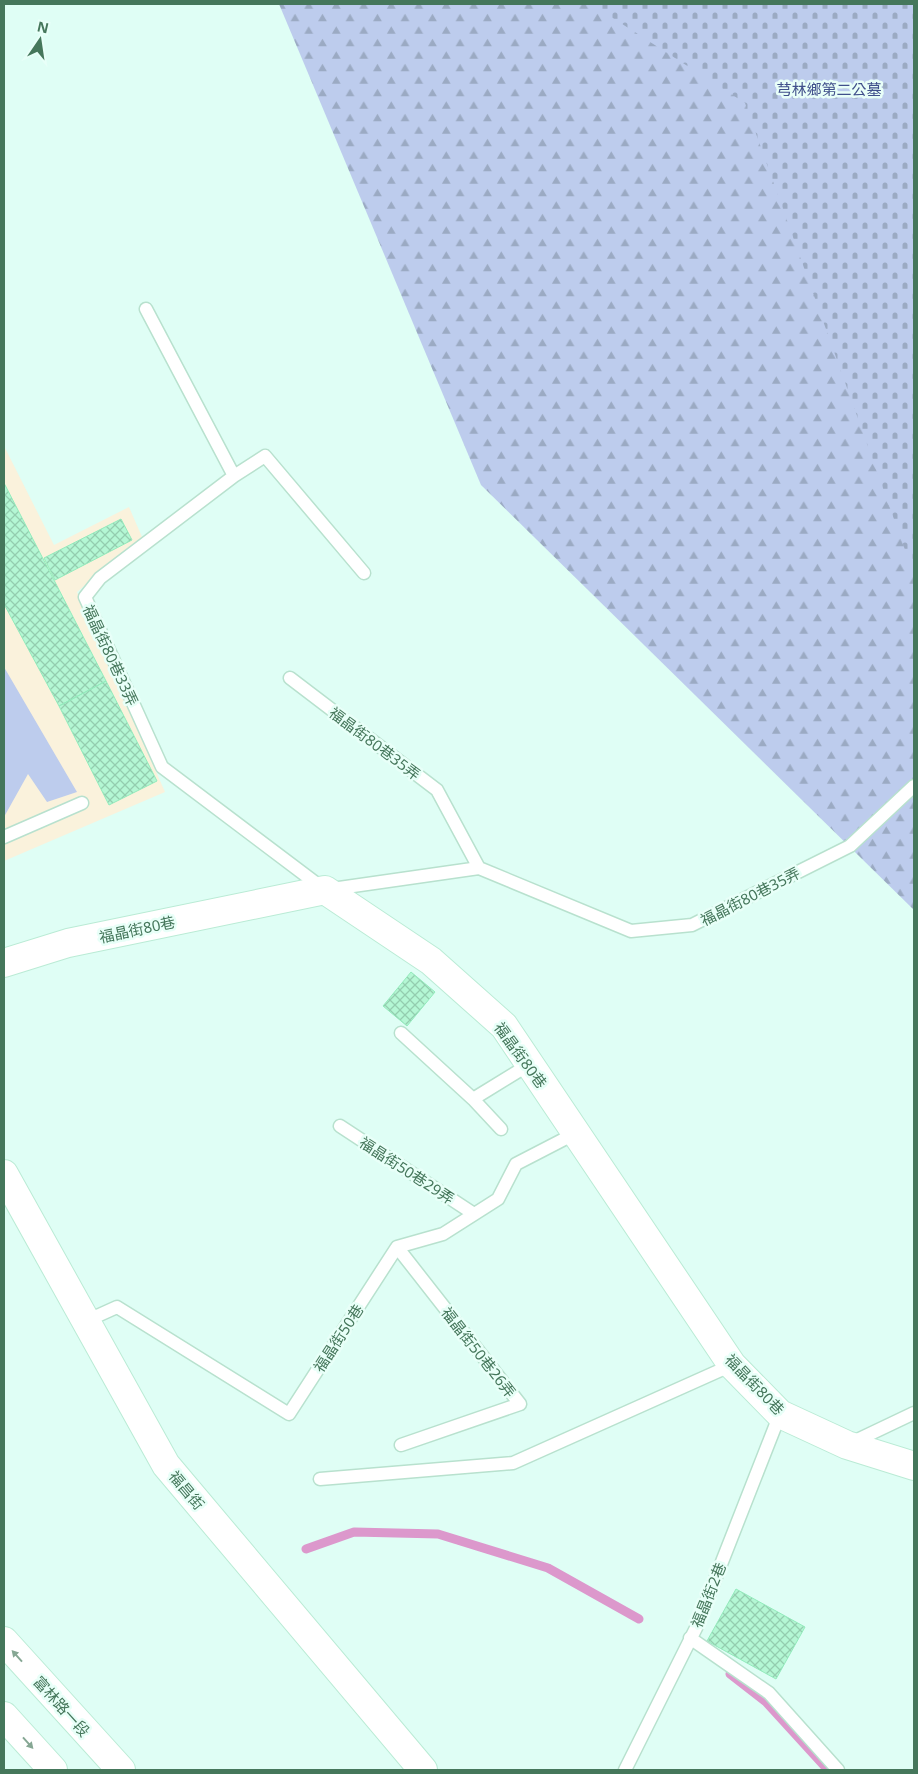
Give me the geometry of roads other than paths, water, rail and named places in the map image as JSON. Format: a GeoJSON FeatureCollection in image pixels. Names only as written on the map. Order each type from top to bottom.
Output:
{"type":"FeatureCollection","features":[{"type":"Feature","properties":{"kind":"street","name":"福晶街80巷"},"geometry":{"type":"LineString","coordinates":[[4,963],[68,943],[325,890],[431,961],[504,1026],[732,1364],[780,1414],[847,1444],[914,1466]]}},
{"type":"Feature","properties":{"kind":"street","name":"福昌街"},"geometry":{"type":"LineString","coordinates":[[4,1174],[166,1465],[423,1770]]}},
{"type":"Feature","properties":{"kind":"street","name":"富林路一段"},"geometry":{"type":"LineString","coordinates":[[4,1641],[121,1770]]}},
{"type":"Feature","properties":{"kind":"street"},"geometry":{"type":"LineString","coordinates":[[4,1716],[53,1770]]}},
{"type":"Feature","properties":{"kind":"lane"},"geometry":{"type":"LineString","coordinates":[[146,308],[234,476]]}},
{"type":"Feature","properties":{"kind":"lane","name":"福晶街80巷33弄"},"geometry":{"type":"LineString","coordinates":[[325,890],[162,767],[84,597],[100,578],[234,476],[265,456],[364,573]]}},
{"type":"Feature","properties":{"kind":"lane","name":"福晶街80巷35弄"},"geometry":{"type":"LineString","coordinates":[[290,678],[437,790],[479,868],[631,931],[692,925],[850,846],[914,786]]}},
{"type":"Feature","properties":{"kind":"lane"},"geometry":{"type":"LineString","coordinates":[[4,837],[82,803]]}},
{"type":"Feature","properties":{"kind":"lane"},"geometry":{"type":"LineString","coordinates":[[325,890],[479,868]]}},
{"type":"Feature","properties":{"kind":"lane"},"geometry":{"type":"LineString","coordinates":[[401,1033],[473,1099],[501,1129]]}},
{"type":"Feature","properties":{"kind":"lane"},"geometry":{"type":"LineString","coordinates":[[473,1099],[530,1064]]}},
{"type":"Feature","properties":{"kind":"lane","name":"福晶街50巷29弄"},"geometry":{"type":"LineString","coordinates":[[340,1126],[474,1214]]}},
{"type":"Feature","properties":{"kind":"lane"},"geometry":{"type":"LineString","coordinates":[[397,1247],[444,1234],[498,1199],[516,1164],[576,1133]]}},
{"type":"Feature","properties":{"kind":"lane","name":"福晶街50巷"},"geometry":{"type":"LineString","coordinates":[[86,1321],[117,1307],[289,1414],[397,1247]]}},
{"type":"Feature","properties":{"kind":"lane","name":"福晶街50巷26弄"},"geometry":{"type":"LineString","coordinates":[[397,1247],[520,1404],[401,1445]]}},
{"type":"Feature","properties":{"kind":"lane"},"geometry":{"type":"LineString","coordinates":[[320,1479],[513,1464],[732,1364]]}},
{"type":"Feature","properties":{"kind":"lane"},"geometry":{"type":"LineString","coordinates":[[847,1444],[914,1413]]}},
{"type":"Feature","properties":{"kind":"lane","name":"福晶街2巷"},"geometry":{"type":"LineString","coordinates":[[625,1770],[690,1638],[780,1414]]}},
{"type":"Feature","properties":{"kind":"lane"},"geometry":{"type":"LineString","coordinates":[[690,1638],[769,1693],[838,1770]]}},
{"type":"Feature","properties":{"kind":"waterway"},"geometry":{"type":"LineString","coordinates":[[306,1549],[354,1532],[438,1534],[548,1568],[639,1619]]}},
{"type":"Feature","properties":{"kind":"waterway"},"geometry":{"type":"LineString","coordinates":[[730,1674],[766,1702],[828,1770]]}},
{"type":"Feature","properties":{"kind":"park label","name":"芎林鄉第二公墓"},"geometry":{"type":"Point","coordinates":[829,89]}}]}
